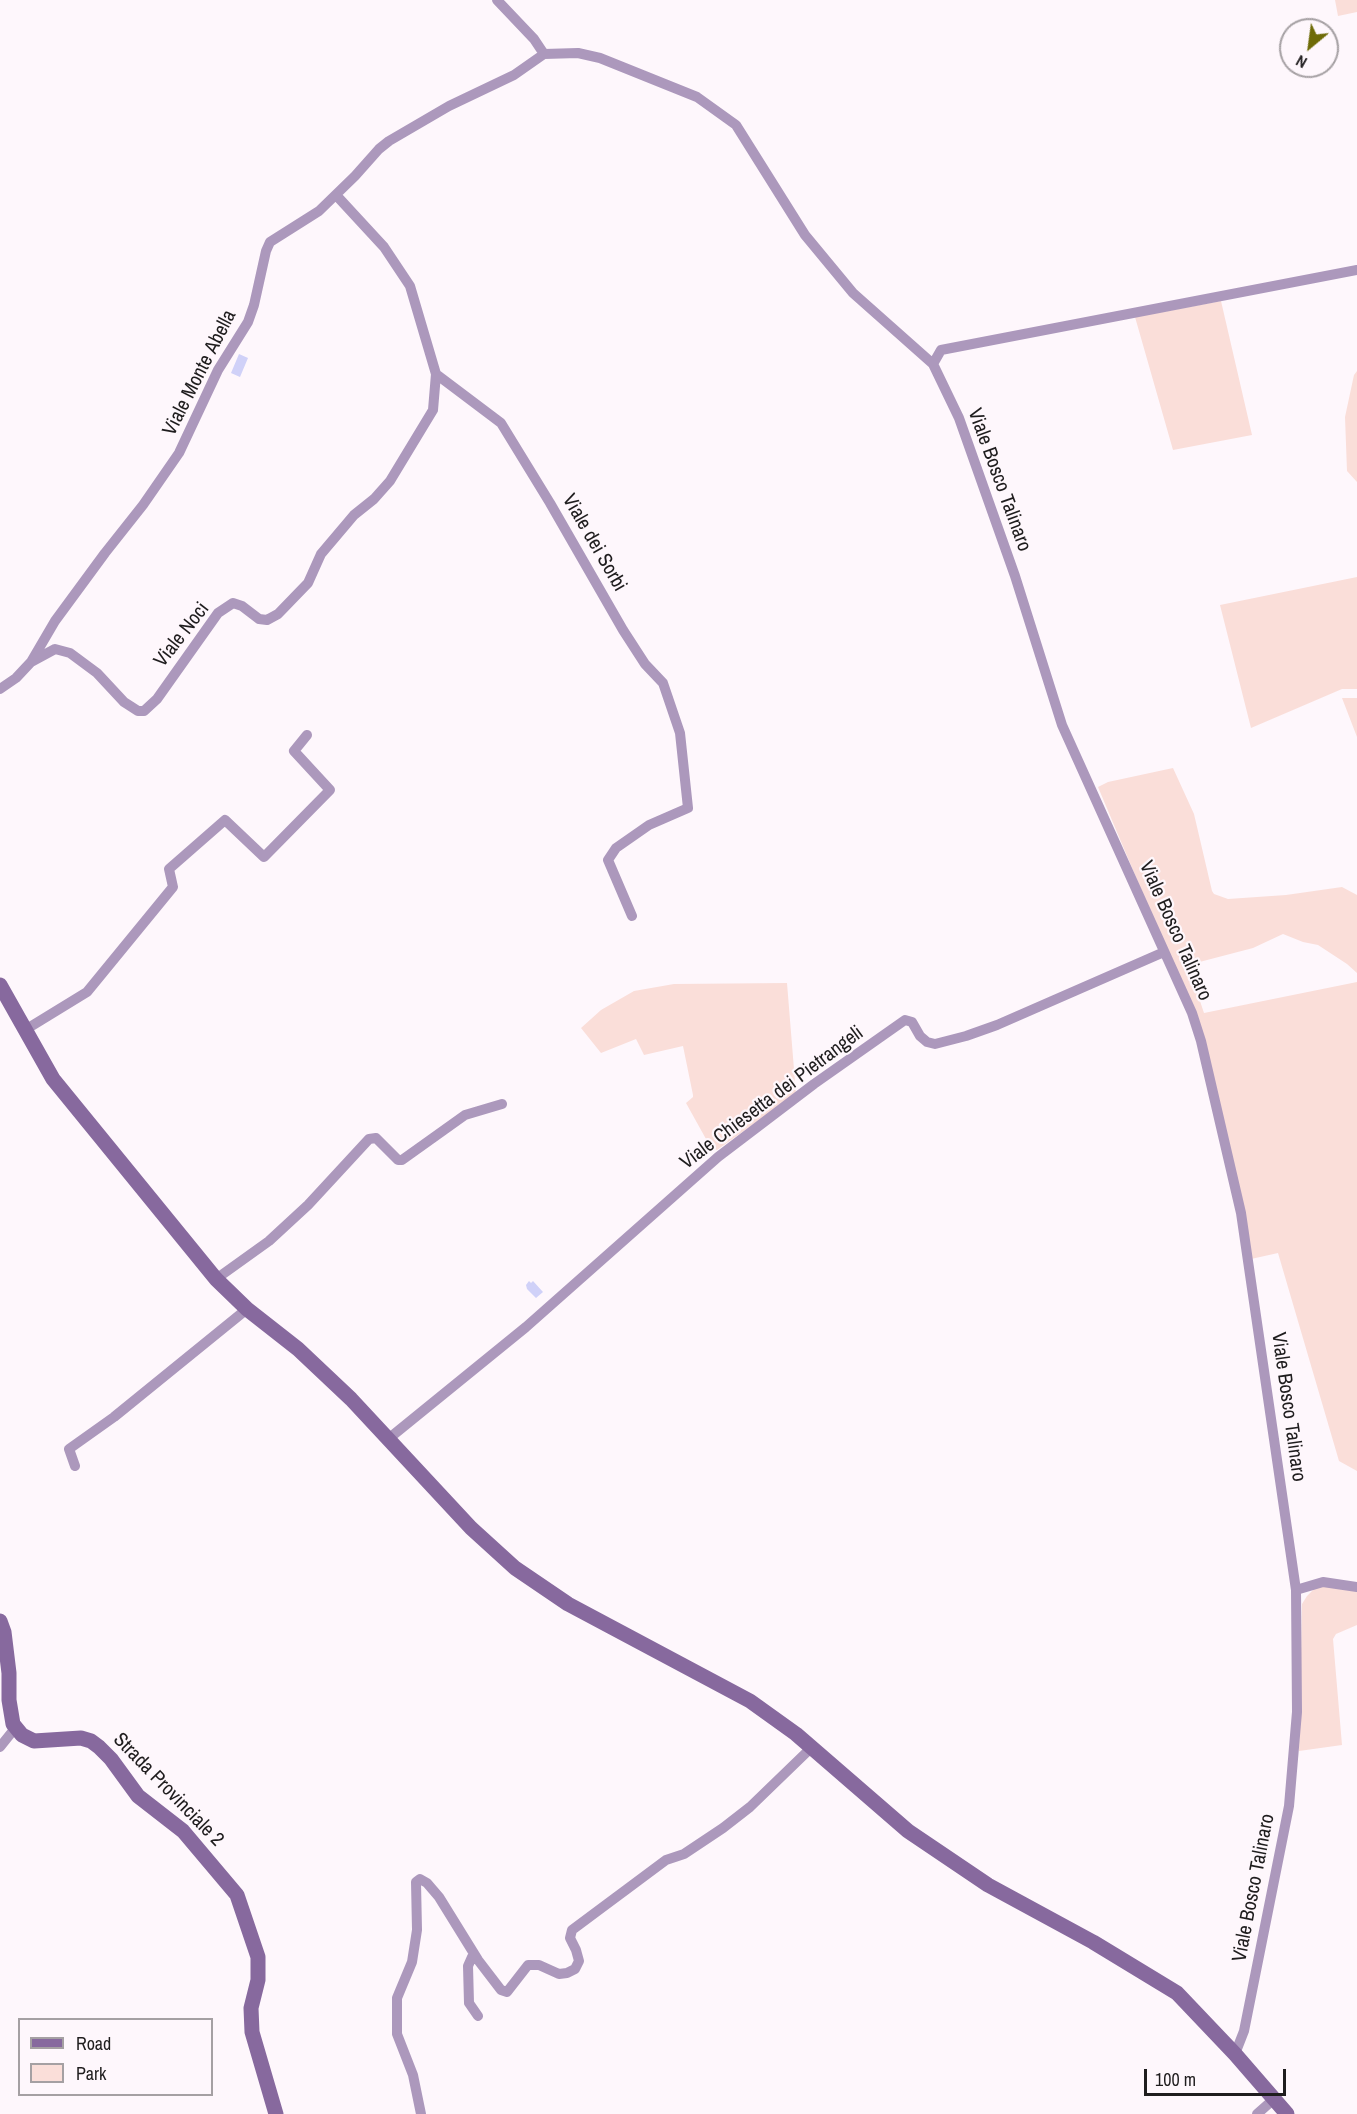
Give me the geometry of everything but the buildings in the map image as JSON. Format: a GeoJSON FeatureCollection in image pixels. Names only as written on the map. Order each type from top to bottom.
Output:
{"type":"FeatureCollection","features":[{"type":"Feature","properties":{"kind":"main road"},"geometry":{"type":"LineString","coordinates":[[0,986],[53,1079],[216,1279],[247,1309],[298,1349],[351,1399],[471,1527],[515,1568],[568,1604],[750,1701],[811,1748],[908,1831],[979,1879],[1093,1942],[1177,1993],[1235,2054],[1287,2114]]}},
{"type":"Feature","properties":{"kind":"main road"},"geometry":{"type":"LineString","coordinates":[[0,1621],[4,1632],[9,1673],[9,1700],[13,1724],[16,1727]]}},
{"type":"Feature","properties":{"kind":"main road","name":"Strada Provinciale 2"},"geometry":{"type":"LineString","coordinates":[[16,1727],[22,1735],[34,1741],[81,1738],[99,1747],[111,1759],[138,1796],[183,1830],[237,1895],[258,1957],[258,1980],[251,2008],[252,2032],[276,2114]]}},
{"type":"Feature","properties":{"kind":"street"},"geometry":{"type":"LineString","coordinates":[[497,0],[534,39],[544,54]]}},
{"type":"Feature","properties":{"kind":"street","name":"Viale Bosco Talinaro"},"geometry":{"type":"LineString","coordinates":[[544,54],[578,53],[600,58],[697,97],[736,125],[805,235],[853,293],[933,364],[960,418],[1015,576],[1062,725],[1192,1013],[1201,1041],[1241,1213],[1296,1590],[1297,1712],[1289,1806],[1244,2031],[1235,2054]]}},
{"type":"Feature","properties":{"kind":"street","name":"Viale Monte Abella"},"geometry":{"type":"LineString","coordinates":[[0,689],[16,678],[31,662],[55,621],[143,506],[180,453],[218,370],[248,322],[270,242],[319,211],[389,141],[449,106],[514,75],[544,54]]}},
{"type":"Feature","properties":{"kind":"street"},"geometry":{"type":"LineString","coordinates":[[336,195],[384,248],[410,285],[436,374]]}},
{"type":"Feature","properties":{"kind":"street"},"geometry":{"type":"LineString","coordinates":[[933,364],[941,350],[1357,270]]}},
{"type":"Feature","properties":{"kind":"street","name":"Viale Noci"},"geometry":{"type":"LineString","coordinates":[[31,662],[55,649],[70,653],[97,673],[124,702],[138,711],[144,711],[156,699],[218,614],[233,603],[242,606],[259,619],[267,621],[278,614],[308,583],[321,554],[354,515],[374,499],[390,481],[433,410],[436,374]]}},
{"type":"Feature","properties":{"kind":"street","name":"Viale dei Sorbi"},"geometry":{"type":"LineString","coordinates":[[436,374],[501,423],[623,630],[645,664],[663,683],[680,733],[688,808],[649,825],[616,848],[608,860],[632,915]]}},
{"type":"Feature","properties":{"kind":"street"},"geometry":{"type":"LineString","coordinates":[[25,1030],[87,992],[173,887],[169,869],[225,820],[264,857],[330,790],[294,751],[307,735]]}},
{"type":"Feature","properties":{"kind":"street","name":"Viale Chiesetta dei Pietrangeli"},"geometry":{"type":"LineString","coordinates":[[387,1440],[526,1327],[718,1157],[814,1084],[905,1020],[912,1022],[920,1036],[927,1042],[935,1044],[966,1036],[998,1025],[1164,952]]}},
{"type":"Feature","properties":{"kind":"street"},"geometry":{"type":"LineString","coordinates":[[216,1279],[269,1241],[308,1205],[369,1139],[376,1138],[398,1160],[402,1160],[465,1115],[502,1104]]}},
{"type":"Feature","properties":{"kind":"street"},"geometry":{"type":"LineString","coordinates":[[75,1466],[69,1449],[114,1417],[247,1309]]}},
{"type":"Feature","properties":{"kind":"street"},"geometry":{"type":"LineString","coordinates":[[1296,1590],[1323,1582],[1357,1587]]}},
{"type":"Feature","properties":{"kind":"street"},"geometry":{"type":"LineString","coordinates":[[0,1747],[16,1727]]}},
{"type":"Feature","properties":{"kind":"street"},"geometry":{"type":"LineString","coordinates":[[421,2114],[413,2075],[397,2034],[397,1998],[412,1962],[417,1930],[416,1882],[420,1879],[427,1883],[439,1897],[478,1960],[501,1990],[507,1992],[528,1965],[538,1965],[559,1974],[567,1973],[575,1969],[579,1961],[570,1938],[572,1930],[666,1860],[684,1854],[723,1828],[750,1807],[811,1748]]}},
{"type":"Feature","properties":{"kind":"street"},"geometry":{"type":"LineString","coordinates":[[478,1960],[472,1957],[468,1966],[469,2003],[478,2016]]}},
{"type":"Feature","properties":{"kind":"street"},"geometry":{"type":"LineString","coordinates":[[1257,2114],[1274,2099]]}},
{"type":"Feature","properties":{"kind":"green space"},"geometry":{"type":"Polygon","coordinates":[[[1335,0],[1357,0],[1357,12],[1338,16],[1335,0]]]}},
{"type":"Feature","properties":{"kind":"green space"},"geometry":{"type":"Polygon","coordinates":[[[1221,301],[1252,435],[1173,450],[1135,317],[1221,301]]]}},
{"type":"Feature","properties":{"kind":"green space"},"geometry":{"type":"Polygon","coordinates":[[[1357,371],[1357,482],[1347,471],[1345,417],[1354,375],[1357,371]]]}},
{"type":"Feature","properties":{"kind":"green space"},"geometry":{"type":"Polygon","coordinates":[[[1357,577],[1357,689],[1342,689],[1251,728],[1220,605],[1357,577]]]}},
{"type":"Feature","properties":{"kind":"green space"},"geometry":{"type":"Polygon","coordinates":[[[1342,698],[1357,698],[1357,737],[1342,698]]]}},
{"type":"Feature","properties":{"kind":"green space"},"geometry":{"type":"Polygon","coordinates":[[[1173,768],[1194,814],[1214,894],[1228,899],[1286,895],[1342,887],[1357,895],[1357,973],[1318,945],[1283,934],[1253,948],[1188,965],[1204,1013],[1357,982],[1357,1471],[1339,1461],[1278,1253],[1251,1259],[1194,1015],[1098,787],[1108,782],[1173,768]]]}},
{"type":"Feature","properties":{"kind":"green space"},"geometry":{"type":"Polygon","coordinates":[[[787,983],[796,1094],[717,1150],[711,1148],[686,1103],[693,1095],[683,1046],[644,1055],[636,1039],[601,1053],[581,1028],[601,1010],[634,991],[674,984],[787,983]]]}},
{"type":"Feature","properties":{"kind":"green space"},"geometry":{"type":"Polygon","coordinates":[[[1335,1585],[1357,1590],[1357,1625],[1336,1634],[1333,1639],[1342,1745],[1299,1751],[1302,1604],[1316,1587],[1335,1585]]]}},
{"type":"Feature","properties":{"kind":"water"},"geometry":{"type":"Polygon","coordinates":[[[239,354],[248,358],[240,377],[231,373],[239,354]]]}},
{"type":"Feature","properties":{"kind":"water"},"geometry":{"type":"Polygon","coordinates":[[[529,1281],[531,1283],[533,1281],[543,1292],[536,1298],[527,1289],[526,1285],[529,1281]]]}}]}
